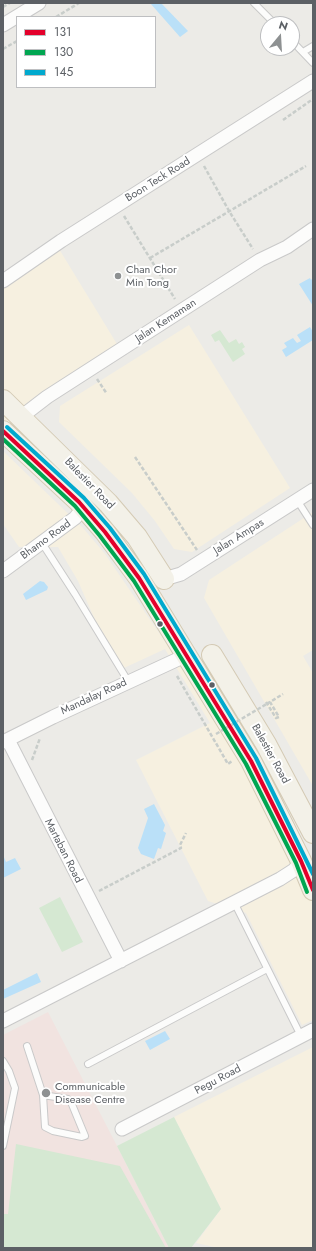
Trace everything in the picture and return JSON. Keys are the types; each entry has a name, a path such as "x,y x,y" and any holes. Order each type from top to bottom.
{"main road":[{"name":"Balestier Road","path":"3,400 108,503 137,537 164,579"},
{"name":"Balestier Road","path":"4,434 79,502 105,532 139,578 187,654 250,761 301,861 313,890"},
{"name":"Balestier Road","path":"212,655 266,744 313,833"}],"street":[{"path":"18,16 39,3"},
{"path":"3,25 16,17"},
{"name":"Boon Teck Road","path":"3,281 271,106 313,81"},
{"name":"Jalan Kemaman","path":"21,418 46,397 260,260 287,246 313,229"},
{"name":"Jalan Ampas","path":"164,579 181,574 313,490"},
{"name":"Bhamo Road","path":"3,571 75,518 80,512 79,502"},
{"name":"Mandalay Road","path":"5,741 187,654"},
{"name":"Martaban Road","path":"5,741 121,961"},
{"path":"3,1021 289,874 301,861"},
{"name":"Pegu Road","path":"122,1129 307,1033"}],"lane":[{"path":"254,3 267,16"},
{"path":"303,52 313,46"},
{"path":"300,49 313,63"},
{"path":"297,500 313,525"},
{"path":"42,543 128,681"},
{"path":"234,902 267,969 307,1033"},
{"path":"88,1064 267,969"},
{"path":"27,1046 43,1095 45,1127 53,1131 82,1137 85,1136 75,1110 68,1098 43,1095"},
{"path":"3,1061 9,1071 15,1088 3,1146"}],"path":[{"path":"3,8 10,3"},
{"path":"58,16 79,3"},
{"path":"3,49 16,41"},
{"path":"282,120 313,99"},
{"path":"198,155 229,211 260,260"},
{"path":"150,258 306,166"},
{"path":"118,206 182,311"},
{"path":"97,379 107,394"},
{"path":"135,457 198,552"},
{"path":"175,672 228,764 232,761"},
{"path":"216,734 283,694"},
{"path":"268,702 279,717 276,718 268,702"},
{"path":"95,893 181,848 180,845 186,833"}],"shaded area":[{"path":"56,244 120,349 3,427 3,279"},
{"path":"189,325 290,488 192,552 174,549 155,521 132,493 59,422 60,406"},
{"path":"3,451 83,528 105,554 168,646 221,718 313,879 313,1020 302,1025 246,913 208,901 136,760 210,723 165,649 124,668 95,620 78,581 58,547 19,547 3,524"},
{"path":"313,512 313,650 303,656 313,673 313,786 204,598 209,580"},
{"name":"Communicable Disease Centre","path":"48,1012 169,1248 3,1248 3,1035"},
{"path":"313,1047 313,1248 219,1248 196,1243 221,1209 174,1117"}],"green space":[{"path":"220,330 229,343 236,339 239,344 242,342 245,347 242,349 245,354 233,362 219,340 215,342 211,335"},
{"path":"60,897 83,942 62,952 39,908"},
{"path":"174,1117 221,1209 191,1248 169,1248 117,1146"},
{"path":"16,1144 120,1166 166,1248 3,1248 3,1214 8,1214"}],"water":[{"path":"150,3 161,3 188,31 180,37"},
{"path":"310,278 311,280 313,278 313,306 299,284"},
{"path":"310,327 313,332 313,340 286,357 282,350 287,347 284,343 293,338 297,343 301,341 297,335"},
{"path":"40,581 44,582 48,587 47,590 26,600 23,594"},
{"path":"154,804 165,825 163,831 166,833 161,849 158,848 154,859 141,854 138,848 148,818 144,809"},
{"path":"3,855 6,862 15,858 21,869 3,878"},
{"path":"37,973 41,982 3,999 3,990"},
{"path":"165,1031 170,1039 150,1050 145,1041"}],"transit line":[{"name":"145","path":"7,427 84,498 110,528 144,574 256,758 313,874"},
{"name":"131","path":"3,431 79,502 105,532 139,578 251,761 301,861 313,890"},
{"name":"130","path":"3,439 75,506 134,581 246,764 296,863 307,892"}],"place":[{"name":"Chan Chor Min Tong","path":"118,276"},
{"name":"Communicable Disease Centre","path":"46,1093"}]}
